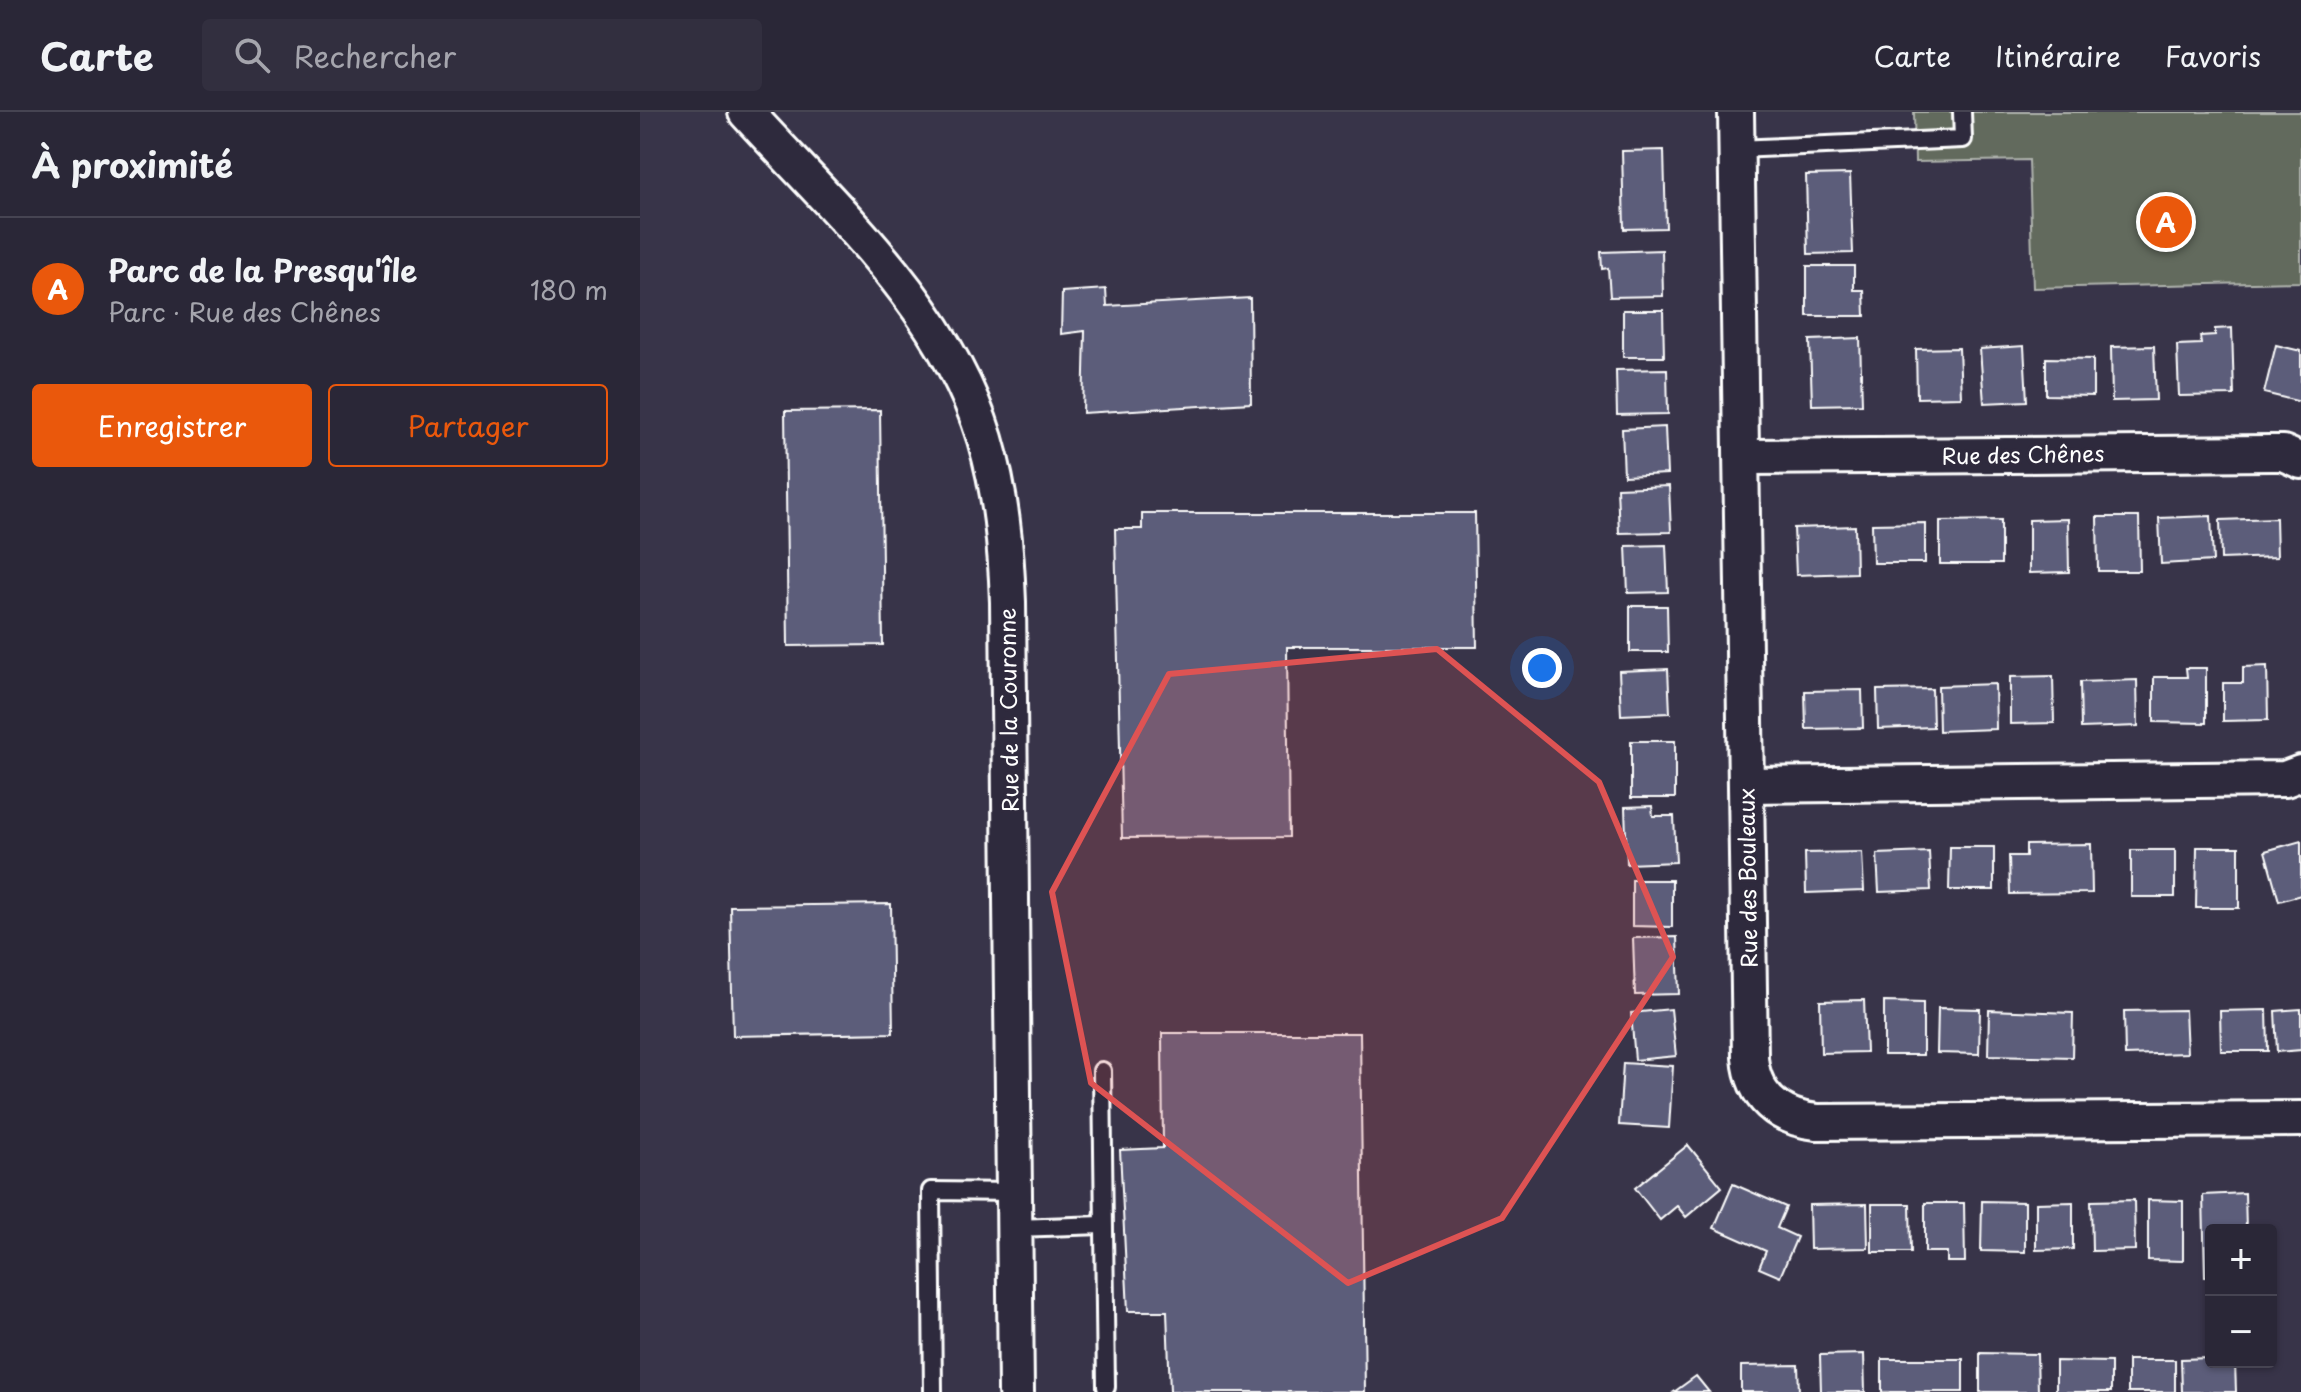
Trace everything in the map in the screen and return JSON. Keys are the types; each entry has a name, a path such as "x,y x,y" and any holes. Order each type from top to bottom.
{"street":[{"name":"Rue de la Couronne","path":"746,112 873,251 920,309 957,370 985,438 1001,509 1008,602 1016,1392"},
{"name":"Rue des Bouleaux","path":"1736,112 1751,1073 1763,1097 1775,1108 1801,1120 1835,1123 2301,1119"},
{"name":"Rue des Chênes","path":"1743,457 2283,453 2301,461"},
{"path":"1747,785 2285,779 2301,773"}],"lane":[{"path":"1737,149 1963,139 1962,112"},
{"path":"1102,1071 1106,1387"},
{"path":"933,1392 931,1191 1015,1192"},
{"path":"1015,1228 1103,1225"}],"highlighted area":[{"path":"1437,649 1599,782 1673,957 1502,1218 1348,1283 1091,1083 1052,892 1169,674"}],"green space":[{"path":"1914,112 2301,112 2301,282 2033,288 2029,160 1915,162"}],"building":[{"path":"1664,150 1666,228 1624,229 1622,151"},
{"path":"1850,174 1853,253 1808,254 1806,175"},
{"path":"1662,250 1663,296 1610,297 1608,268 1602,269 1601,252"},
{"path":"1807,266 1854,266 1854,290 1864,290 1865,316 1807,316"},
{"path":"1106,289 1107,306 1250,298 1251,403 1083,413 1085,331 1061,334 1062,292"},
{"path":"1623,310 1663,310 1664,357 1623,357"},
{"path":"2232,328 2234,395 2179,396 2177,345 2201,344 2200,336 2215,335 2215,329"},
{"path":"1860,338 1862,404 1812,405 1810,340"},
{"path":"2276,345 2301,351 2301,402 2264,393"},
{"path":"2024,346 2027,401 1984,403 1980,349"},
{"path":"2154,346 2156,400 2112,401 2111,347"},
{"path":"1959,348 1961,397 1917,398 1916,349"},
{"path":"2046,358 2093,359 2093,396 2046,395"},
{"path":"1667,369 1668,414 1617,415 1616,370"},
{"path":"880,410 883,645 788,646 785,411"},
{"path":"1665,427 1667,474 1624,476 1622,429"},
{"path":"1669,486 1671,532 1619,533 1617,488"},
{"path":"1142,513 1475,513 1477,647 1287,647 1289,837 1122,838 1115,529 1142,529"},
{"path":"2211,516 2213,561 2161,564 2159,518"},
{"path":"2097,517 2139,517 2140,571 2098,571"},
{"path":"2276,518 2277,557 2221,559 2220,520"},
{"path":"2068,519 2069,572 2029,573 2029,520"},
{"path":"2001,520 2001,564 1940,564 1940,521"},
{"path":"1925,523 1925,563 1873,563 1872,524"},
{"path":"1855,526 1856,573 1796,575 1794,528"},
{"path":"1666,545 1668,592 1628,593 1626,546"},
{"path":"1630,606 1667,606 1668,652 1630,652"},
{"path":"2267,666 2268,720 2223,721 2223,683 2243,683 2243,667"},
{"path":"2186,668 2206,668 2206,723 2154,722 2154,677 2187,677"},
{"path":"1668,669 1670,713 1621,715 1619,671"},
{"path":"2053,676 2054,723 2010,724 2010,677"},
{"path":"2137,680 2138,726 2081,728 2080,682"},
{"path":"1995,684 1996,729 1939,731 1938,686"},
{"path":"1932,689 1933,727 1878,729 1877,690"},
{"path":"1862,690 1863,728 1806,729 1805,691"},
{"path":"1631,741 1675,741 1675,798 1631,798"},
{"path":"1652,806 1653,816 1674,816 1676,862 1627,864 1625,807"},
{"path":"2301,841 2301,895 2279,901 2265,851"},
{"path":"2091,844 2092,893 2010,894 2009,856 2026,856 2026,845"},
{"path":"1950,847 1994,847 1994,890 1949,890"},
{"path":"2197,847 2239,847 2239,908 2196,908"},
{"path":"2131,850 2175,850 2175,897 2131,897"},
{"path":"1862,852 1864,891 1806,893 1805,853"},
{"path":"1929,852 1931,890 1879,892 1877,854"},
{"path":"1632,880 1672,880 1672,927 1632,926"},
{"path":"891,904 893,1033 733,1036 730,906"},
{"path":"1677,937 1679,994 1635,995 1633,938"},
{"path":"1864,1000 1866,1052 1821,1053 1820,1001"},
{"path":"1884,1002 1923,1003 1923,1055 1884,1055"},
{"path":"1938,1008 1980,1009 1979,1054 1937,1053"},
{"path":"1671,1009 1676,1056 1635,1060 1631,1013"},
{"path":"2301,1009 2301,1050 2277,1052 2275,1011"},
{"path":"1989,1010 2073,1013 2072,1057 1988,1055"},
{"path":"2185,1010 2187,1053 2125,1055 2124,1011"},
{"path":"2267,1010 2268,1051 2221,1051 2220,1011"},
{"path":"1162,1033 1360,1033 1365,1392 1170,1392 1167,1311 1128,1311 1120,1150 1163,1148"},
{"path":"1623,1063 1673,1066 1669,1128 1619,1125"},
{"path":"1688,1145 1722,1187 1686,1217 1677,1206 1660,1220 1635,1188"},
{"path":"1733,1184 1786,1207 1777,1228 1797,1237 1780,1277 1759,1268 1766,1251 1714,1228"},
{"path":"2245,1193 2246,1224 2205,1224 2205,1277 2203,1195"},
{"path":"2134,1200 2135,1250 2092,1251 2091,1201"},
{"path":"2148,1200 2183,1201 2183,1261 2148,1260"},
{"path":"1982,1201 2025,1202 2025,1252 1981,1251"},
{"path":"2073,1202 2073,1249 2036,1250 2036,1203"},
{"path":"1925,1203 1964,1203 1965,1262 1947,1262 1947,1252 1925,1252"},
{"path":"1867,1204 1868,1248 1810,1249 1809,1205"},
{"path":"1872,1204 1910,1204 1911,1252 1872,1252"},
{"path":"1980,1353 2037,1354 2038,1392 1980,1392"},
{"path":"1864,1354 1865,1392 1821,1392 1820,1355"},
{"path":"2205,1358 2205,1368 2235,1368 2236,1392 2182,1392 2181,1359"},
{"path":"1882,1359 1963,1359 1963,1392 1882,1392"},
{"path":"2128,1360 2175,1360 2175,1392 2128,1392"},
{"path":"2056,1361 2111,1362 2111,1392 2056,1392"},
{"path":"1798,1365 1799,1392 1741,1392 1741,1366"},
{"path":"1696,1376 1709,1392 1674,1392"}],"place":[{"name":"Parc de la Presqu'île","path":"2166,222"}]}
